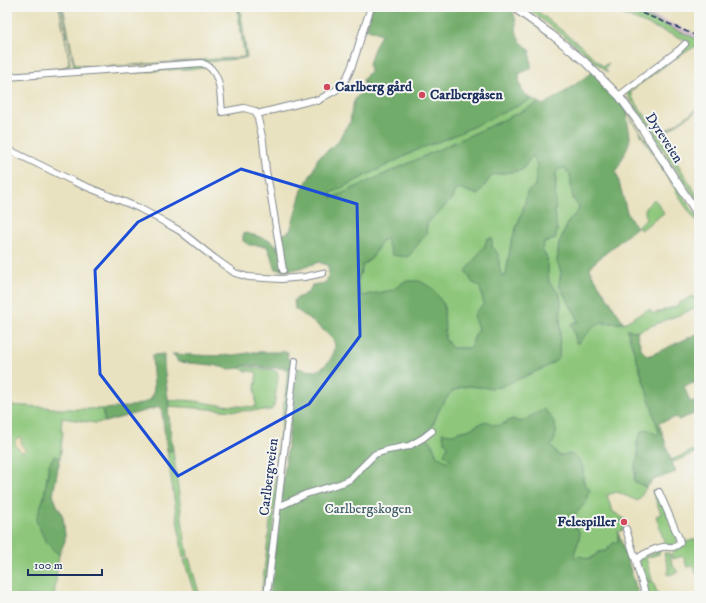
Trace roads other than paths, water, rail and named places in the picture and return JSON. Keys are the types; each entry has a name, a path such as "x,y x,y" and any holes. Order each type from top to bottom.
{"main road":[{"name":"Dyreveien","path":"513,7 552,35 584,61 619,96 636,119 699,216"}],"street":[{"path":"257,114 313,100 318,101 326,94 340,87 348,75 358,50 371,7"},
{"path":"619,96 685,44"},
{"path":"7,77 202,63 208,66 217,77 222,112 244,108 255,111 257,114 263,141 266,171 283,270"},
{"path":"7,149 75,182 139,208 159,218 180,231 236,273 248,276 281,279 305,277 323,273"},
{"name":"Carlbergveien","path":"267,596 295,361"},
{"path":"278,507 306,494 342,484 350,479 375,454 409,446 432,431"},
{"path":"636,561 639,557 649,552 662,547 669,548 676,546 680,543 680,538 659,492"},
{"path":"626,529 646,596"}],"railway":[{"path":"625,7 699,37"}],"place":[{"name":"Carlberg gård","path":"327,87"},
{"name":"Carlbergåsen","path":"422,95"},
{"name":"Felespiller","path":"624,522"}],"park label":[{"name":"Carlbergskogen","path":"368,509"}]}
